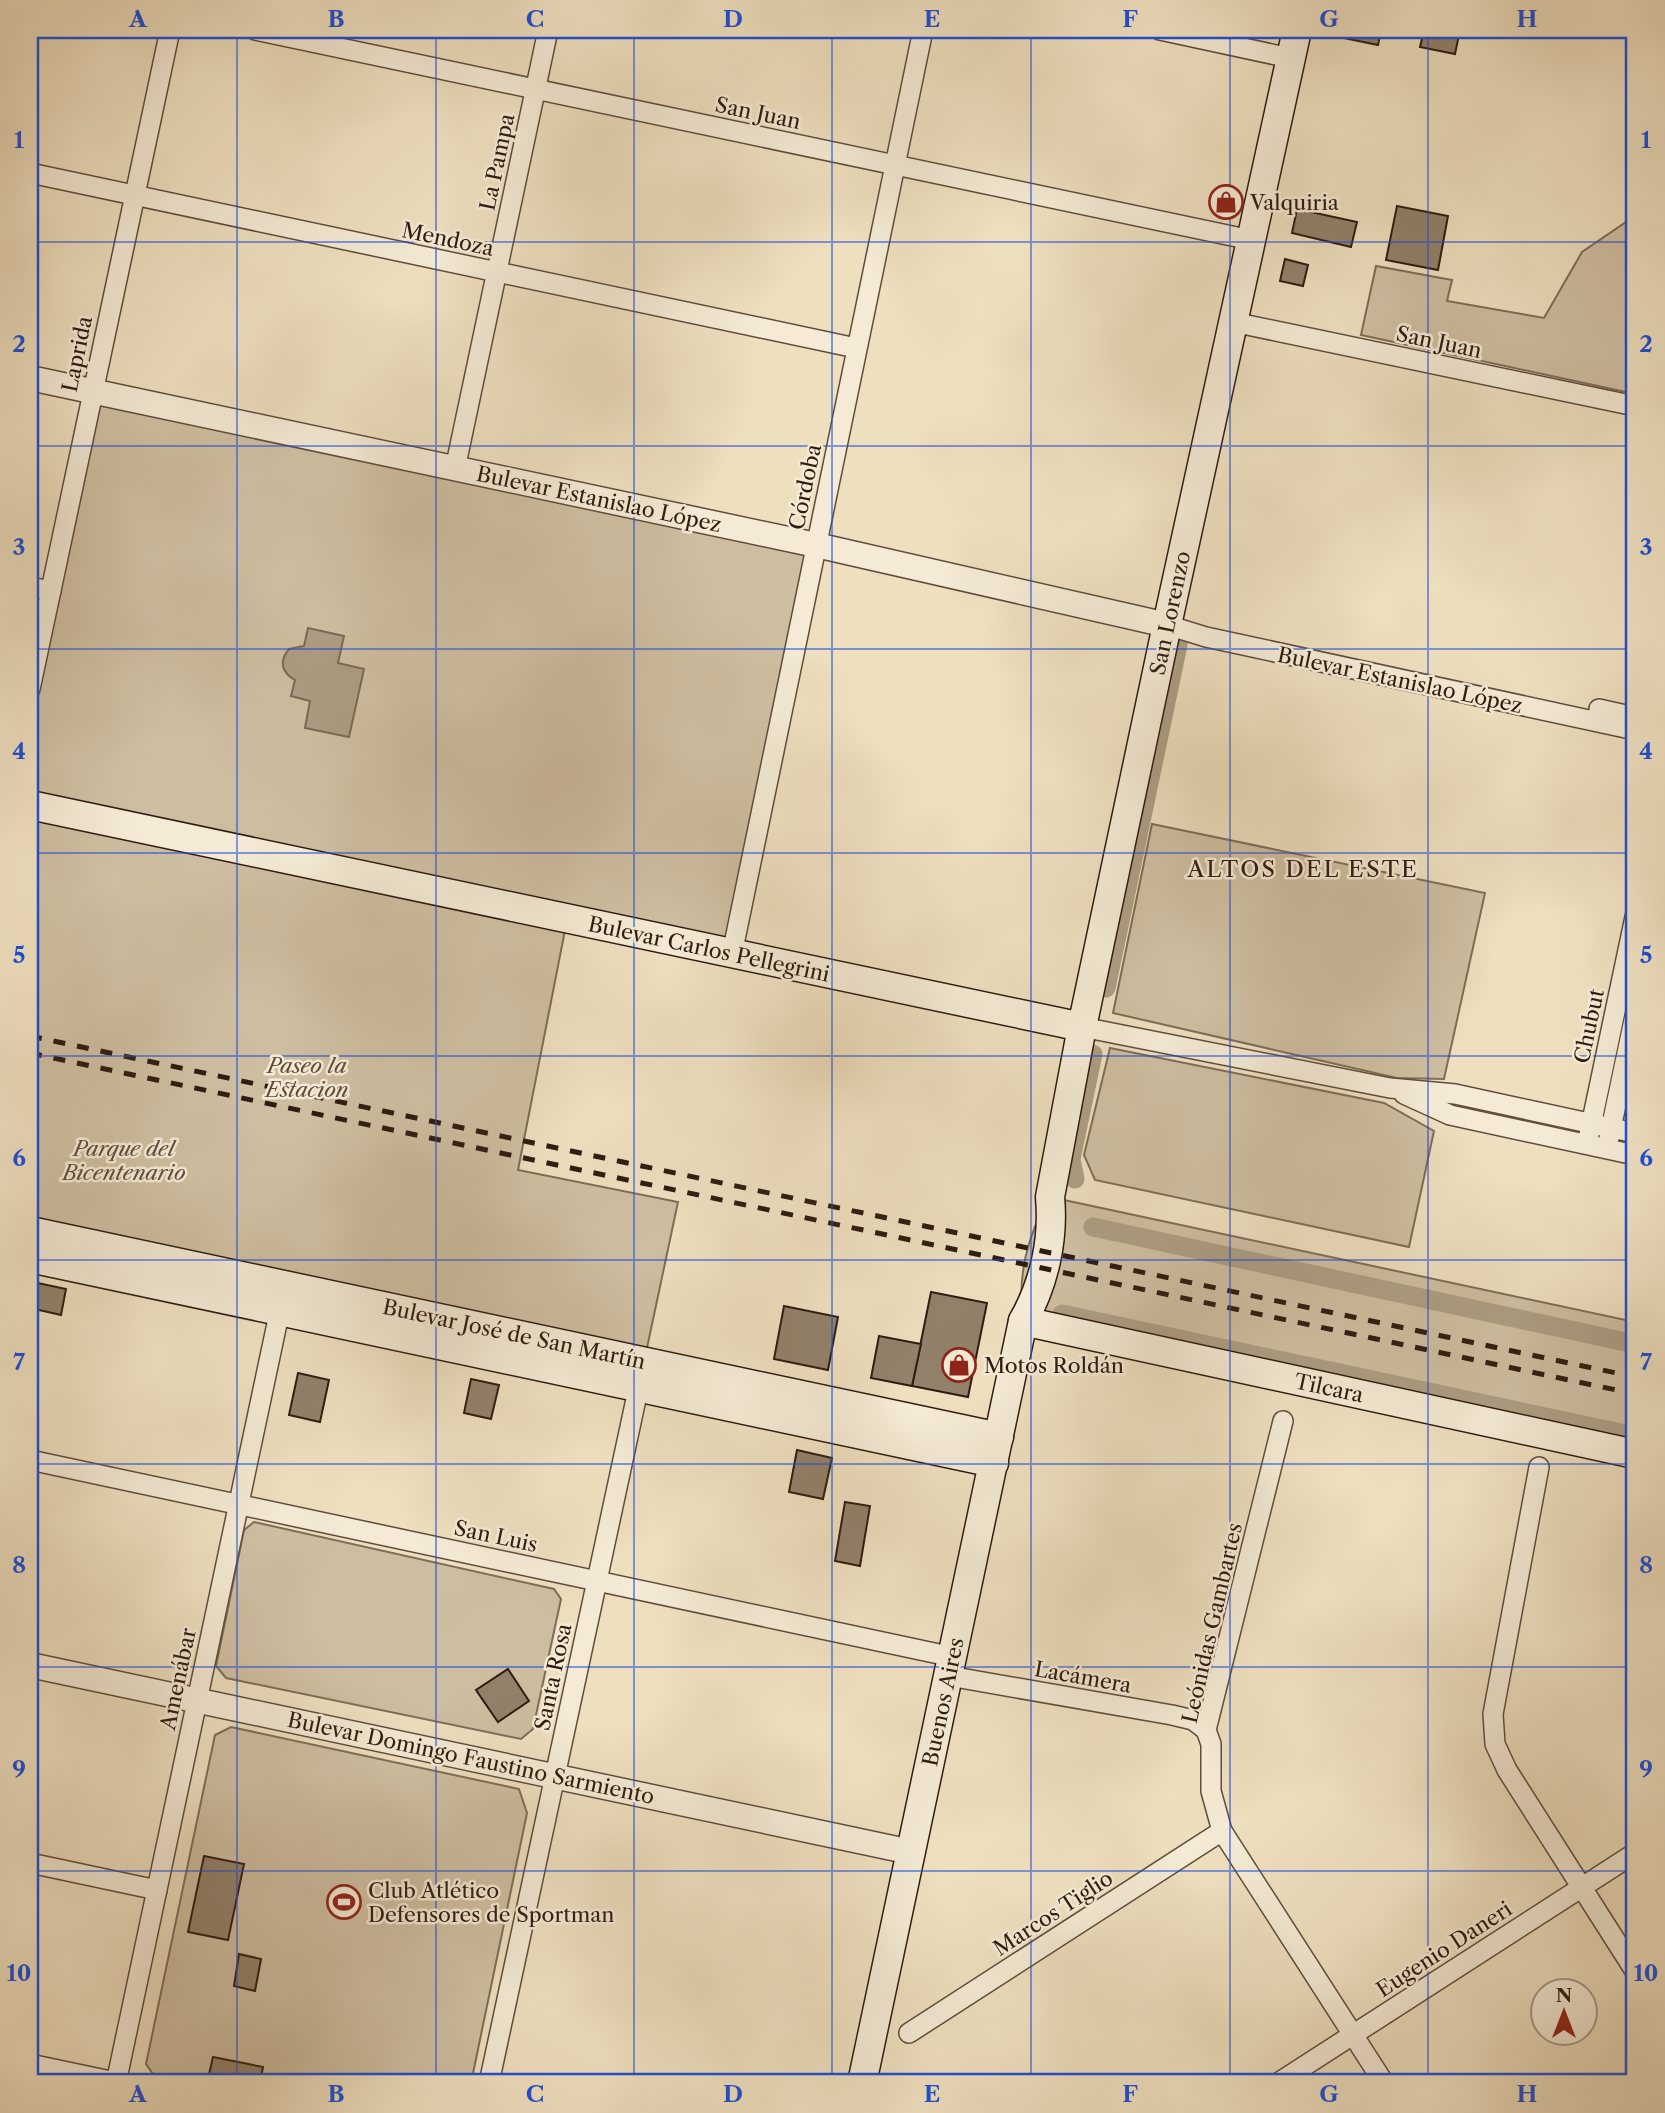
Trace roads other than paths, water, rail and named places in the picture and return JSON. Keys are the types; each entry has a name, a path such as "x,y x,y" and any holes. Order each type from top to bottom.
{"main road":[{"name":"San Lorenzo","path":"1038,1250 1035,1222 1050,1198 1082,1027 1167,625 1297,30"},
{"name":"Bulevar Carlos Pellegrini","path":"30,805 1082,1027"},
{"name":"Bulevar José de San Martín","path":"30,1231 282,1298"},
{"name":"Buenos Aires","path":"862,2083 1023,1321 1019,1291 1038,1250"},
{"name":"Bulevar José de San Martín","path":"30,1258 282,1298 997,1450"},
{"name":"Tilcara","path":"1023,1321 1635,1454"}],"street":[{"name":"Laprida","path":"30,689 170,30"},
{"name":"San Juan","path":"255,30 1251,240"},
{"name":"La Pampa","path":"455,469 548,30"},
{"name":"Córdoba","path":"732,954 923,30"},
{"path":"1160,30 1290,58"},
{"name":"Mendoza","path":"30,173 856,348"},
{"name":"San Juan","path":"1233,322 1635,406"},
{"name":"Bulevar Estanislao López","path":"30,378 816,545 1167,625 1206,638 1635,730"},
{"path":"30,587 51,591"},
{"name":"Bulevar Estanislao López","path":"1167,625 1209,626 1635,717"},
{"name":"Chubut","path":"1597,1147 1592,1123 1635,917"},
{"name":"Chubut","path":"1597,1147 1611,1128 1635,1015"},
{"name":"Bulevar Carlos Pellegrini","path":"1082,1027 1390,1088 1455,1094 1635,1133"},
{"name":"Bulevar Carlos Pellegrini","path":"1390,1088 1450,1115 1635,1155"},
{"path":"1450,1115 1455,1094"},
{"name":"Amenábar","path":"117,2083 282,1298"},
{"name":"Santa Rosa","path":"489,2083 641,1374"},
{"name":"Leónidas Gambartes","path":"1283,1421 1206,1730 1211,1744 1211,1791 1222,1831 1384,2083"},
{"name":"San Luis","path":"30,1461 597,1581 951,1666"},
{"path":"1539,1467 1493,1714 1495,1744 1507,1770 1635,1971"},
{"name":"Bulevar Domingo Faustino Sarmiento","path":"30,1665 911,1852"},
{"name":"Lacámera","path":"951,1666 1193,1720 1206,1730"},
{"name":"Marcos Tiglio","path":"909,2033 1222,1831"},
{"name":"Eugenio Daneri","path":"1278,2083 1635,1853"},
{"path":"30,1863 157,1890"},
{"path":"30,2064 117,2083"}],"waterway":[{"path":"1106,988 1178,645"},
{"path":"1075,1179 1071,1159 1093,1054"},
{"path":"1093,1227 1635,1344"},
{"path":"1062,1314 1635,1436"}],"railway":[{"path":"30,1036 1635,1377"},
{"path":"30,1053 1635,1394"}],"place":[{"name":"Valquiria","path":"1226,202"},
{"name":"Motos Roldán","path":"959,1365"},
{"name":"Club Atlético Defensores de Sportman","path":"344,1902"}],"district":[{"name":"ALTOS DEL ESTE","path":"1303,869"}],"park label":[{"name":"Paseo la Estacion","path":"307,1077"},
{"name":"Parque del Bicentenario","path":"124,1160"}]}
